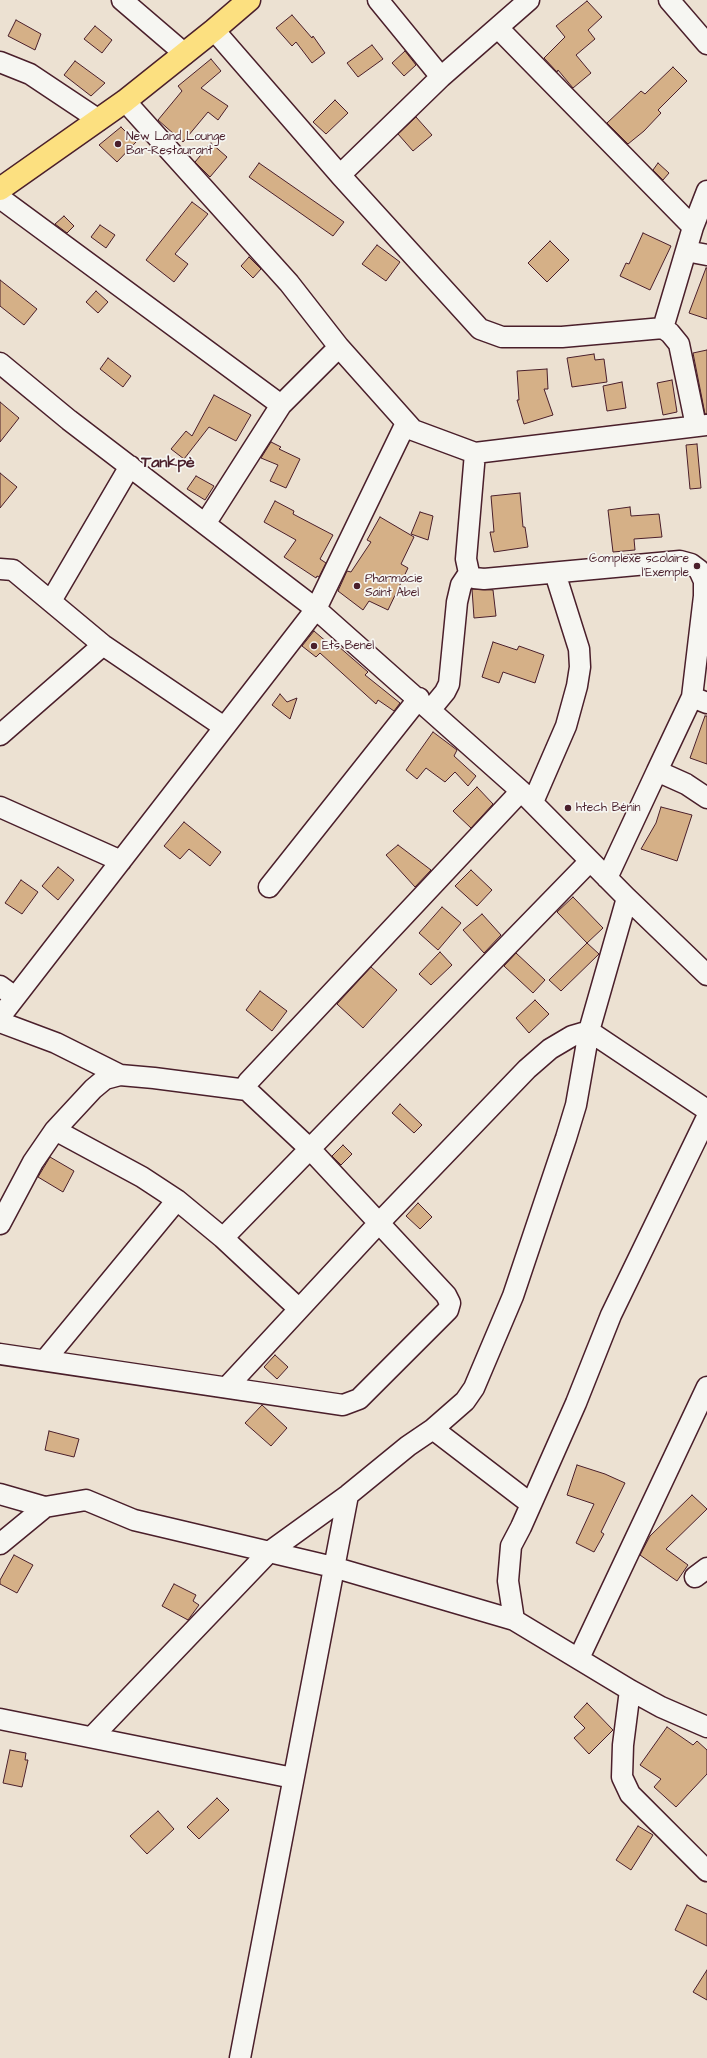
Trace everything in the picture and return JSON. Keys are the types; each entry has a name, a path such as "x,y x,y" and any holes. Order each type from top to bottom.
{"main road":[{"path":"0,189 125,101 185,54 248,0"}],"street":[{"path":"122,0 185,54"},
{"path":"378,0 441,77"},
{"path":"340,175 441,77 529,0"},
{"path":"669,0 707,44"},
{"path":"498,28 693,227"},
{"path":"125,101 289,283 339,347 413,430 475,453 701,426 679,344 670,333 663,328 562,337 502,337 480,329 340,175 214,30"},
{"path":"0,62 30,74 98,120"},
{"path":"663,328 693,227 707,190"},
{"path":"0,198 281,405"},
{"path":"686,251 707,255"},
{"path":"205,524 281,405 339,347"},
{"path":"0,363 69,420 316,609 527,796 627,898 707,975"},
{"path":"0,377 69,420"},
{"path":"0,1017 8,992 120,861 316,609 406,423"},
{"path":"475,453 466,559 469,572 474,578 484,579 680,561 699,563 704,581 700,638 699,700 657,771 607,878"},
{"path":"51,601 130,466"},
{"path":"0,569 13,570 103,645 224,727"},
{"path":"269,887 425,704 445,692 449,684 457,602 461,585 469,572"},
{"path":"247,1090 248,1082 527,796 566,726 577,686 580,667 579,648 555,573"},
{"path":"0,735 103,645"},
{"path":"657,771 686,784 707,798"},
{"path":"0,808 120,861"},
{"path":"223,1238 590,861"},
{"path":"92,1737 269,1552 348,1495 408,1446 433,1429 465,1400 474,1388 513,1296 576,1105 589,1032 627,898"},
{"path":"0,1022 56,1043 120,1075"},
{"path":"227,1387 298,1308 527,1069 550,1049 572,1036 589,1032 707,1110"},
{"path":"0,1224 33,1162 55,1130 93,1089 105,1079 120,1075 247,1090 310,1149 450,1302 448,1310 358,1399 351,1403 334,1405 227,1387 0,1354"},
{"path":"514,1620 508,1581 511,1546 576,1403 611,1315 707,1117"},
{"path":"55,1130 142,1177 177,1200 223,1238 298,1308"},
{"path":"45,1360 177,1200"},
{"path":"579,1658 707,1387"},
{"path":"433,1429 531,1504"},
{"path":"0,1494 45,1506 86,1500 134,1520 333,1567 514,1620 630,1690 707,1727"},
{"path":"240,2058 348,1495"},
{"path":"0,1544 45,1506"},
{"path":"630,1690 623,1745 622,1777 630,1794 707,1871"},
{"path":"0,1719 293,1778"}],"building":[{"path":"587,1 602,17 588,30 595,39 576,55 591,73 573,88 558,70 557,72 544,58 565,37 556,26"},
{"path":"292,15 312,38 313,36 325,53 312,63 296,42 292,46 276,28"},
{"path":"16,20 41,34 35,50 8,36"},
{"path":"95,26 112,40 102,53 84,39"},
{"path":"372,45 383,59 358,77 347,63"},
{"path":"405,51 416,65 404,76 392,63"},
{"path":"211,59 221,71 201,88 228,106 218,120 208,112 183,142 158,120 182,91 178,86"},
{"path":"75,61 105,83 91,96 64,75"},
{"path":"673,67 687,81 658,110 661,113 644,131 628,144 607,123 641,91 645,94"},
{"path":"335,100 348,113 326,134 313,122"},
{"path":"416,117 432,135 413,151 398,134"},
{"name":"New Land Lounge Bar-Restaurant","path":"121,127 136,142 117,162 99,145"},
{"path":"211,143 227,157 210,177 195,162"},
{"path":"259,163 344,222 333,236 249,177"},
{"path":"658,163 669,173 663,180 653,170"},
{"path":"192,202 208,214 175,254 188,264 174,282 146,260"},
{"path":"64,216 74,226 67,233 55,224"},
{"path":"100,225 115,235 106,248 91,237"},
{"path":"643,233 671,246 650,290 620,276 626,263 629,264"},
{"path":"550,241 569,260 547,282 528,263"},
{"path":"377,245 400,262 386,281 362,264"},
{"path":"249,257 261,269 253,278 241,266"},
{"path":"707,268 707,319 689,313"},
{"path":"0,280 37,309 24,325 0,306"},
{"path":"96,291 108,302 98,313 86,302"},
{"path":"707,350 707,414 705,414 693,353"},
{"path":"594,354 595,360 604,359 607,382 572,387 567,358"},
{"path":"108,358 131,376 123,387 100,369"},
{"path":"547,369 548,389 544,389 553,415 524,424 517,400 519,400 517,371"},
{"path":"672,380 677,412 663,415 657,383"},
{"path":"622,382 626,408 607,411 603,386"},
{"path":"214,395 251,415 236,441 209,427 184,459 171,449 186,431 192,436"},
{"path":"0,402 19,418 0,442"},
{"path":"271,442 281,447 279,449 300,459 286,488 270,481 278,465 261,458"},
{"path":"697,444 701,488 690,489 686,445"},
{"path":"0,473 17,487 0,508"},
{"path":"196,476 214,486 205,500 187,489"},
{"path":"520,493 523,527 525,527 528,547 494,552 490,532 494,532 491,496"},
{"path":"275,501 294,511 293,514 333,535 320,559 326,563 319,577 317,576 316,578 284,557 296,540 264,522"},
{"path":"630,507 631,516 659,514 662,537 634,539 635,550 613,552 608,510"},
{"path":"420,512 433,516 428,540 411,534"},
{"path":"380,517 414,537 401,564 408,568 388,610 369,601 363,610 338,591 347,571 351,572 371,542 367,540"},
{"path":"472,589 493,590 496,616 474,618"},
{"path":"314,631 335,649 338,646 368,672 365,675 400,703 394,711 378,700 376,704 320,653 316,657 302,646"},
{"path":"493,642 517,650 519,646 544,655 535,683 503,672 499,683 482,677"},
{"path":"280,694 287,702 297,698 290,719 272,705"},
{"path":"705,716 707,716 707,764 690,758"},
{"path":"433,732 457,750 454,756 476,776 468,786 455,772 445,782 426,768 417,779 406,770"},
{"path":"477,787 493,804 471,828 453,811"},
{"path":"661,807 692,815 677,861 641,849 656,823"},
{"path":"184,822 221,852 210,866 189,849 180,859 164,846"},
{"path":"398,845 431,870 415,887 386,855"},
{"path":"58,867 74,880 58,900 42,886"},
{"path":"471,870 492,890 477,906 455,886"},
{"path":"21,880 38,892 22,914 5,903"},
{"path":"573,897 603,928 587,943 557,912"},
{"path":"442,907 461,923 438,950 419,933"},
{"path":"482,914 501,935 484,953 463,930"},
{"path":"587,943 599,954 561,991 549,980"},
{"path":"440,952 452,965 431,985 419,974"},
{"path":"516,953 545,980 533,993 504,966"},
{"path":"371,967 397,990 363,1028 337,1004"},
{"path":"260,991 287,1011 272,1031 246,1010"},
{"path":"535,1000 549,1014 529,1033 516,1018"},
{"path":"400,1104 422,1125 414,1133 392,1113"},
{"path":"343,1145 352,1154 341,1165 332,1156"},
{"path":"50,1157 74,1171 63,1192 38,1177"},
{"path":"418,1203 432,1217 420,1229 406,1216"},
{"path":"275,1355 288,1367 277,1379 264,1367"},
{"path":"262,1405 287,1428 271,1446 245,1423"},
{"path":"49,1431 79,1439 74,1457 45,1450"},
{"path":"577,1465 605,1474 625,1483 601,1532 604,1534 594,1552 576,1543 594,1504 567,1495"},
{"path":"692,1495 707,1509 666,1549 688,1565 677,1581 640,1555 650,1536"},
{"path":"14,1555 33,1565 17,1593 0,1584 0,1580"},
{"path":"174,1584 196,1595 193,1601 199,1605 188,1620 162,1606"},
{"path":"587,1703 613,1730 589,1754 574,1738 585,1728 574,1717"},
{"path":"667,1727 693,1745 697,1741 707,1750 707,1774 676,1807 654,1787 661,1779 640,1765"},
{"path":"10,1750 26,1753 25,1760 28,1760 22,1787 3,1783"},
{"path":"217,1798 229,1810 199,1839 187,1827"},
{"path":"158,1811 174,1829 147,1854 130,1836"},
{"path":"638,1826 653,1835 631,1870 616,1860"},
{"path":"687,1905 707,1914 707,1946 675,1930"},
{"path":"707,1970 707,2000 693,1992"}],"place":[{"name":"New Land Lounge Bar-Restaurant","path":"118,144"},
{"name":"Complexe scolaire l'Exemple","path":"697,566"},
{"name":"Pharmacie Saint Abel","path":"357,586"},
{"name":"Ets Benel","path":"314,646"},
{"name":"htech Bénin","path":"568,808"}],"district":[{"name":"Tankpè","path":"168,464"}]}
